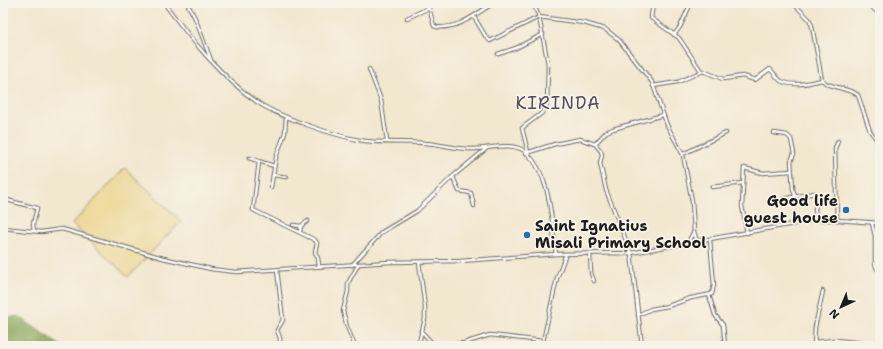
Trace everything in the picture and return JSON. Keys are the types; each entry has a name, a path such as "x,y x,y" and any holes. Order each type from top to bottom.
{"street":[{"path":"164,3 191,40 256,102 286,117 358,140 426,143 472,150 504,147 527,152 580,139 595,144 602,155 600,163 606,190 631,253 642,346"},
{"path":"187,3 198,25 212,60"},
{"path":"407,18 429,8 434,26 441,28 461,24 474,17 488,4 494,3"},
{"path":"533,3 539,17 548,64 547,105 542,113 522,128 527,152 546,186 556,254"},
{"path":"653,3 651,18 674,35 689,52 701,71 723,79 744,76 755,80 770,69 781,80 788,83 797,84 822,80"},
{"path":"674,35 680,27 690,3"},
{"path":"793,3 809,19 812,26 822,80 827,84 858,95 870,131 880,144"},
{"path":"868,3 880,15"},
{"path":"474,17 490,41 539,17 584,23 609,32 626,48 653,86 663,115 683,155 692,202 694,232 697,242"},
{"path":"498,54 516,48 543,34"},
{"path":"697,74 698,68"},
{"path":"369,69 381,100 387,141"},
{"path":"653,86 678,82 701,71"},
{"path":"595,144 606,132 613,129 663,115"},
{"path":"271,187 274,175 274,166 285,133 286,117"},
{"path":"683,155 726,133"},
{"path":"774,133 786,135 791,139 794,154 791,161 793,189 796,196"},
{"path":"837,220 835,148 838,141"},
{"path":"352,265 382,232 417,211 453,177 488,148"},
{"path":"249,158 274,166"},
{"path":"259,162 253,210 286,227 300,231 318,243 314,252 319,266"},
{"path":"747,233 742,206 744,183 743,171 745,168 763,173 792,171"},
{"path":"274,175 287,177"},
{"path":"453,177 459,191 471,193 474,206"},
{"path":"712,186 744,183"},
{"path":"770,204 796,196 813,193 817,194 815,208 816,220"},
{"path":"3,199 37,208 32,224 34,231"},
{"path":"3,228 34,231 62,229 163,258 212,269 236,272 319,266 460,261 556,254 631,253 816,220 837,220 880,224"},
{"path":"293,225 301,226 308,221"},
{"path":"872,223 875,236 875,264 877,269 880,270"},
{"path":"300,231 301,226"},
{"path":"687,242 694,232"},
{"path":"638,315 651,309 668,306 691,298 709,296 712,294 714,285 710,240"},
{"path":"542,346 557,278 566,254"},
{"path":"590,254 591,273 594,281"},
{"path":"418,262 425,308 425,319 418,346"},
{"path":"356,346 347,327 343,311 348,291 348,283 358,265"},
{"path":"277,270 283,320 277,330 280,338 280,344 282,346"},
{"path":"814,346 815,327 823,291"},
{"path":"709,296 715,315 723,325 725,346 745,346"},
{"path":"421,331 434,345 464,343 490,335 543,342"},
{"path":"815,342 835,340 870,345 880,342"}],"green space":[{"path":"18,316 61,346 3,346 3,319"}],"sand":[{"path":"125,168 181,221 128,277 72,224"}],"place":[{"name":"Good life guest house","path":"846,210"},
{"name":"Saint Ignatius Misali Primary School","path":"527,235"}],"district":[{"name":"KIRINDA","path":"558,103"}]}
